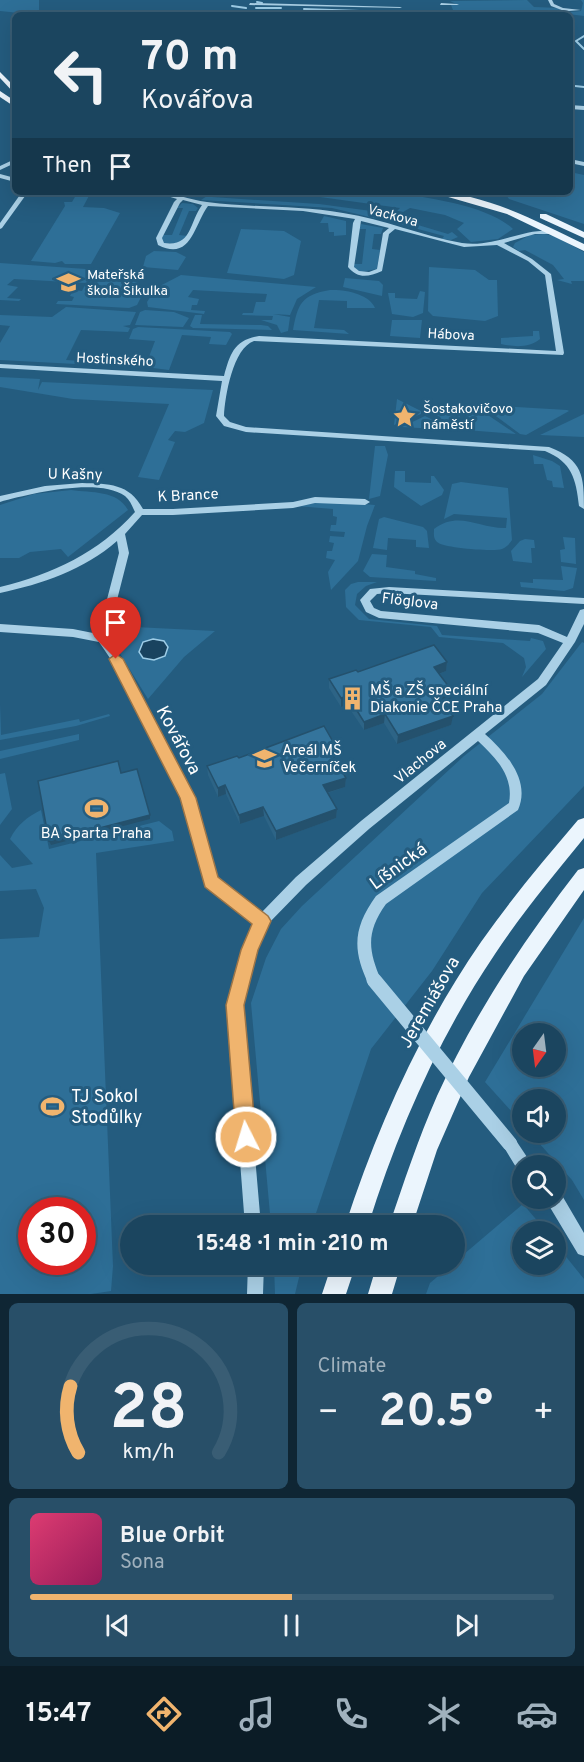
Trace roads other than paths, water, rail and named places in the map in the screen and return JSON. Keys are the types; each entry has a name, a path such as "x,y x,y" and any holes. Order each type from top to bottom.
{"main road":[{"path":"0,74 12,88"},
{"path":"0,93 12,103"},
{"path":"445,195 521,217 584,248"},
{"path":"475,195 532,212 584,235"},
{"name":"Jeremiášova","path":"360,1215 393,1125 438,1030 477,965 522,900 584,825"},
{"path":"404,1215 429,1142 470,1050 506,986 551,918 584,876"},
{"path":"334,1294 340,1275"},
{"path":"380,1294 386,1275"}],"street":[{"path":"398,0 402,12"},
{"path":"550,0 552,5 563,9"},
{"path":"251,11 248,2 400,8"},
{"path":"441,4 447,2 457,5"},
{"path":"544,6 579,10"},
{"path":"0,227 23,195"},
{"name":"Vackova","path":"170,195 206,204 303,209 359,218 453,244 498,243 535,232 554,232"},
{"path":"182,198 177,202 159,238 159,244 174,247 187,242 201,209 206,204"},
{"path":"514,238 524,228 521,217"},
{"path":"359,218 356,223 351,267 357,273 373,273 380,270 386,233 394,227"},
{"name":"Hábova","path":"228,379 239,347 246,341 259,338 560,353 548,274 530,260 498,243"},
{"name":"Hostinského","path":"0,366 228,379"},
{"path":"228,379 220,416 232,426 550,450 565,458 576,470 584,506"},
{"name":"U Kašny","path":"0,499 35,488 98,488 123,491 130,496 140,512"},
{"name":"K Brance","path":"0,590 50,577 122,535 140,512 294,505 315,500 365,502"},
{"path":"0,628 73,633 102,639 124,553 122,535"},
{"name":"Flöglova","path":"570,642 539,629 379,615 370,610 365,600 374,591 389,590 584,601"},
{"name":"Vlachova","path":"262,921 301,881 365,825 542,682 570,642 584,614"},
{"name":"Kovářova","path":"102,639 116,659 188,798 211,882 262,921"},
{"name":"Líšnická","path":"478,734 508,766 518,791 514,806 381,900 367,921 362,955 374,980 518,1155"},
{"path":"252,1215 235,1005 249,950 262,921"},
{"path":"561,1209 584,1248"},
{"path":"255,1294 256,1275"}],"waterway":[{"path":"257,2 262,3"},
{"path":"232,6 246,8"},
{"path":"256,8 281,8"},
{"path":"304,9 387,12"},
{"path":"584,36 576,41 584,49"},
{"path":"575,86 584,87"}],"place":[{"name":"Mateřská škola Šikulka","path":"69,282"},
{"name":"Šostakovičovo náměstí","path":"405,416"},
{"name":"MŠ a ZŠ speciální Diakonie ČCE Praha","path":"352,699"},
{"name":"Areál MŠ Večerníček","path":"264,759"},
{"name":"BA Sparta Praha","path":"96,809"},
{"name":"TJ Sokol Stodůlky","path":"53,1106"}]}
